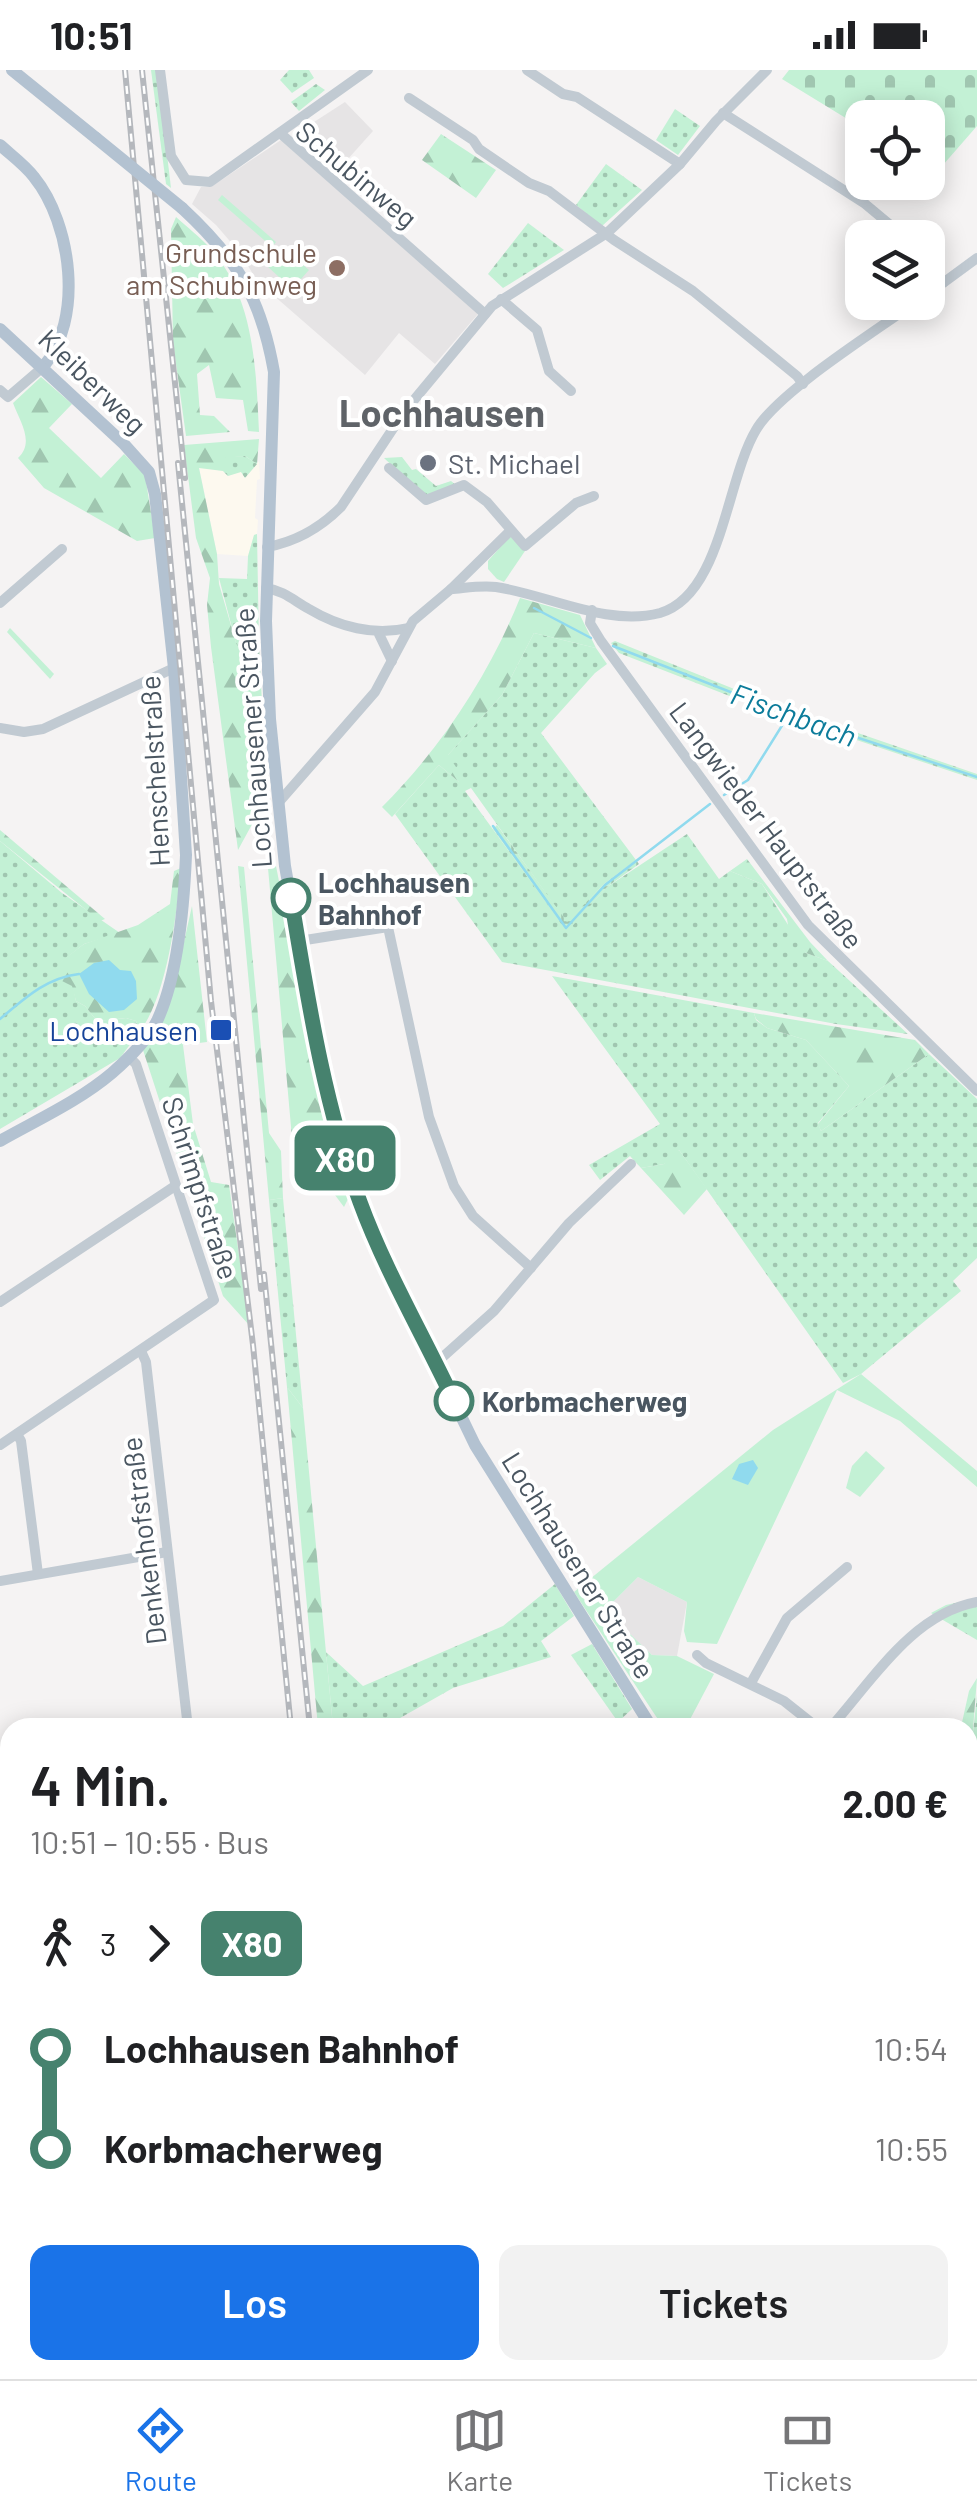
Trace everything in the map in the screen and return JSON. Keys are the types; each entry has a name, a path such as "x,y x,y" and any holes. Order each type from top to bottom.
{"main road":[{"name":"Lochhausener Straße","path":"12,70 182,208 233,261 253,294 267,332 274,372 267,667 285,866 316,1042 353,1184 475,1444 646,1718"},
{"path":"0,145 35,178 58,220 66,256 68,318 60,345 43,367"},
{"name":"Kleiberweg","path":"0,329 149,472"},
{"name":"Henschelstraße","path":"0,1141 89,1090 129,1057 156,1022 172,968 185,887 183,786 174,668 155,494 149,472"}],"street":[{"name":"Schubinweg","path":"160,70 171,156 186,180 210,182 280,133 485,314"},
{"path":"280,133 368,70"},
{"path":"527,70 563,94 577,97 680,164"},
{"path":"267,547 294,540 341,507 404,412 485,314 501,299 606,233 680,164 763,74 749,70"},
{"path":"409,98 714,308 803,384"},
{"path":"723,113 884,220"},
{"path":"945,281 977,258"},
{"path":"501,299 537,330 550,371 572,391"},
{"path":"451,590 491,586 592,610 636,616 662,612 682,602 694,592 702,577 757,428 803,384 891,320"},
{"path":"0,390 8,397 43,367"},
{"path":"389,468 426,500 464,485 487,502 525,546 576,504 594,496"},
{"path":"278,802 375,692 408,628 510,531"},
{"path":"0,602 62,548"},
{"path":"484,558 481,568 491,586"},
{"path":"266,588 282,591 337,623 379,634 408,628"},
{"name":"Langwieder Hauptstraße","path":"592,610 590,623 600,641 808,925 977,1091"},
{"path":"379,634 392,661"},
{"path":"0,728 24,732 44,729 174,668"},
{"path":"275,768 290,779 300,778"},
{"path":"299,941 388,927 400,914"},
{"path":"388,927 430,1117 454,1186 473,1216 531,1268"},
{"name":"Schrimpfstraße","path":"129,1057 136,1064 214,1300 141,1351"},
{"path":"436,1364 494,1311 594,1196 631,1164"},
{"path":"0,1302 175,1186"},
{"path":"0,1445 141,1351"},
{"name":"Denkenhofstraße","path":"141,1351 146,1362 187,1718"},
{"path":"18,1434 38,1574"},
{"path":"0,1581 166,1552"},
{"path":"751,1683 787,1618 847,1567"},
{"path":"839,1718 933,1618 977,1602"},
{"path":"698,1655 706,1663 784,1701 805,1718"}],"shaded area":[{"path":"345,102 373,131 338,170 297,133"},
{"name":"Grundschule am Schubinweg","path":"281,140 478,314 435,364 399,333 365,375 257,281 241,254 192,204 201,187 211,187"},
{"path":"259,461 257,534 248,556 217,554 199,467 223,471 228,476 241,471 245,478"},
{"path":"638,1577 687,1602 677,1656 652,1655 605,1610"}],"green space":[{"path":"151,70 157,70 171,188 166,184"},
{"path":"289,70 309,70 314,78 292,93 280,80"},
{"path":"789,70 977,70 977,126 945,163 945,100 845,100 845,118 782,79"},
{"path":"316,84 325,90 299,111 291,102"},
{"path":"675,109 700,126 678,155 656,140"},
{"path":"441,134 496,170 476,198 422,160"},
{"path":"606,164 642,190 602,226 576,205"},
{"path":"222,195 276,242 272,247 218,200"},
{"path":"176,217 210,248 236,289 250,336 259,432 248,431 243,400 216,398 209,365 197,374 200,415 214,416 230,432 186,436 173,342 171,229"},
{"path":"528,223 564,250 503,288 488,274"},
{"path":"282,247 309,270 292,289 266,265"},
{"path":"41,377 72,404 49,428 101,478 124,454 145,475 155,538 137,541 44,488 18,458 26,439 13,403"},
{"path":"259,439 257,464 245,456 224,458 223,471 199,468 217,554 219,584 237,646 259,646 267,797 238,850 211,647 207,605 210,578 196,538 184,445"},
{"path":"245,456 257,464 245,478 241,472 228,476 223,471 223,457"},
{"path":"402,457 412,470 416,469 436,486 451,481 457,486 428,496 421,493 384,458"},
{"path":"257,534 259,646 237,647 219,578 247,579 248,556"},
{"path":"510,536 525,551 504,582 488,569 488,561"},
{"path":"520,598 580,615 596,648 534,633 502,695 448,755 464,779 459,782 439,765 392,817 382,807 462,709 494,655"},
{"path":"10,628 54,674 50,679 7,632"},
{"path":"534,633 596,648 607,664 541,733 636,860 604,884 567,923 471,788 465,791 567,931 607,887 687,834 719,879 730,871 762,884 806,953 828,961 908,1034 502,962 395,814 439,765 459,782 447,756 502,695"},
{"path":"615,641 759,699 977,774 977,780 763,709 619,653 611,643"},
{"path":"497,825 567,922 604,884 636,860 639,864 607,887 567,932 493,829"},
{"path":"0,830 105,919 100,921 0,841"},
{"path":"0,841 62,893 120,933 84,944 60,963 60,979 73,986 76,1001 97,1021 126,1018 136,1021 140,1031 120,1058 0,1129"},
{"path":"747,859 828,961 806,953 762,884 730,871"},
{"path":"238,866 244,867 269,1133 281,1151 283,1198 269,1200"},
{"path":"276,866 333,1153 348,1199 344,1207 292,1138 268,868"},
{"path":"181,868 169,953 149,1016 140,1031 136,1021 126,1018 97,1021 76,1001 72,986 60,980 59,963 84,944 138,925 170,904 174,871"},
{"path":"192,906 207,1042 183,1045 193,1124 211,1182 229,1185 249,1325 223,1296 143,1050 175,982"},
{"path":"552,976 754,1013 756,1020 767,1028 806,1040 849,1086 818,1123 821,1131 929,1054 977,1099 977,1258 953,1281 961,1291 861,1374 843,1383 679,1150 664,1164 641,1168 630,1156 600,1180 589,1165 660,1124"},
{"path":"754,1013 915,1040 929,1054 821,1131 818,1124 849,1086 806,1040 767,1028"},
{"path":"679,1150 707,1189 684,1215 641,1168 664,1164 670,1154"},
{"path":"283,1198 303,1408 287,1387 269,1200"},
{"path":"861,1374 977,1471 977,1487 900,1421 837,1390 717,1644 687,1642 687,1602 638,1577 605,1610 652,1655 677,1656 714,1674 691,1718 657,1718 574,1592 773,1430"},
{"path":"287,1387 303,1408 332,1718 317,1718"},
{"path":"866,1451 885,1468 860,1497 846,1488 852,1466"},
{"path":"555,1584 574,1616 541,1641 551,1657 453,1688 400,1718 332,1718 326,1652 363,1686 503,1626"},
{"path":"977,1598 977,1640 931,1613 946,1605"},
{"path":"592,1644 632,1709 622,1718 615,1718 571,1655"},
{"path":"977,1678 974,1718 963,1718 969,1691"}],"water":[{"path":"109,960 120,970 131,971 136,981 137,999 124,1010 109,1012 89,994 79,974 94,963"},
{"path":"753,1460 758,1468 748,1485 732,1479 739,1464"}],"waterway":[{"name":"Fischbach","path":"534,608 591,638"},
{"name":"Fischbach","path":"613,646 789,715 977,777"},
{"path":"724,795 748,780 788,716"},
{"name":"Fischbach","path":"493,826 566,928 605,885 710,804"},
{"name":"Fischbach","path":"0,1019 46,984 79,974"}],"railway":[{"path":"125,70 211,1001 253,1345 290,1718"},
{"path":"142,70 185,478"},
{"path":"178,463 261,1289"},
{"path":"264,1274 309,1718"}],"bus line":[{"name":"X80","path":"291,898 316,1042 353,1184 454,1401"}],"place":[{"name":"Grundschule am Schubinweg","path":"337,268"},
{"name":"St. Michael","path":"428,463"},
{"name":"Lochhausen Bahnhof","path":"291,898"},
{"name":"Lochhausen","path":"221,1030"},
{"name":"Korbmacherweg","path":"454,1401"}],"district":[{"name":"Lochhausen","path":"442,412"}]}
